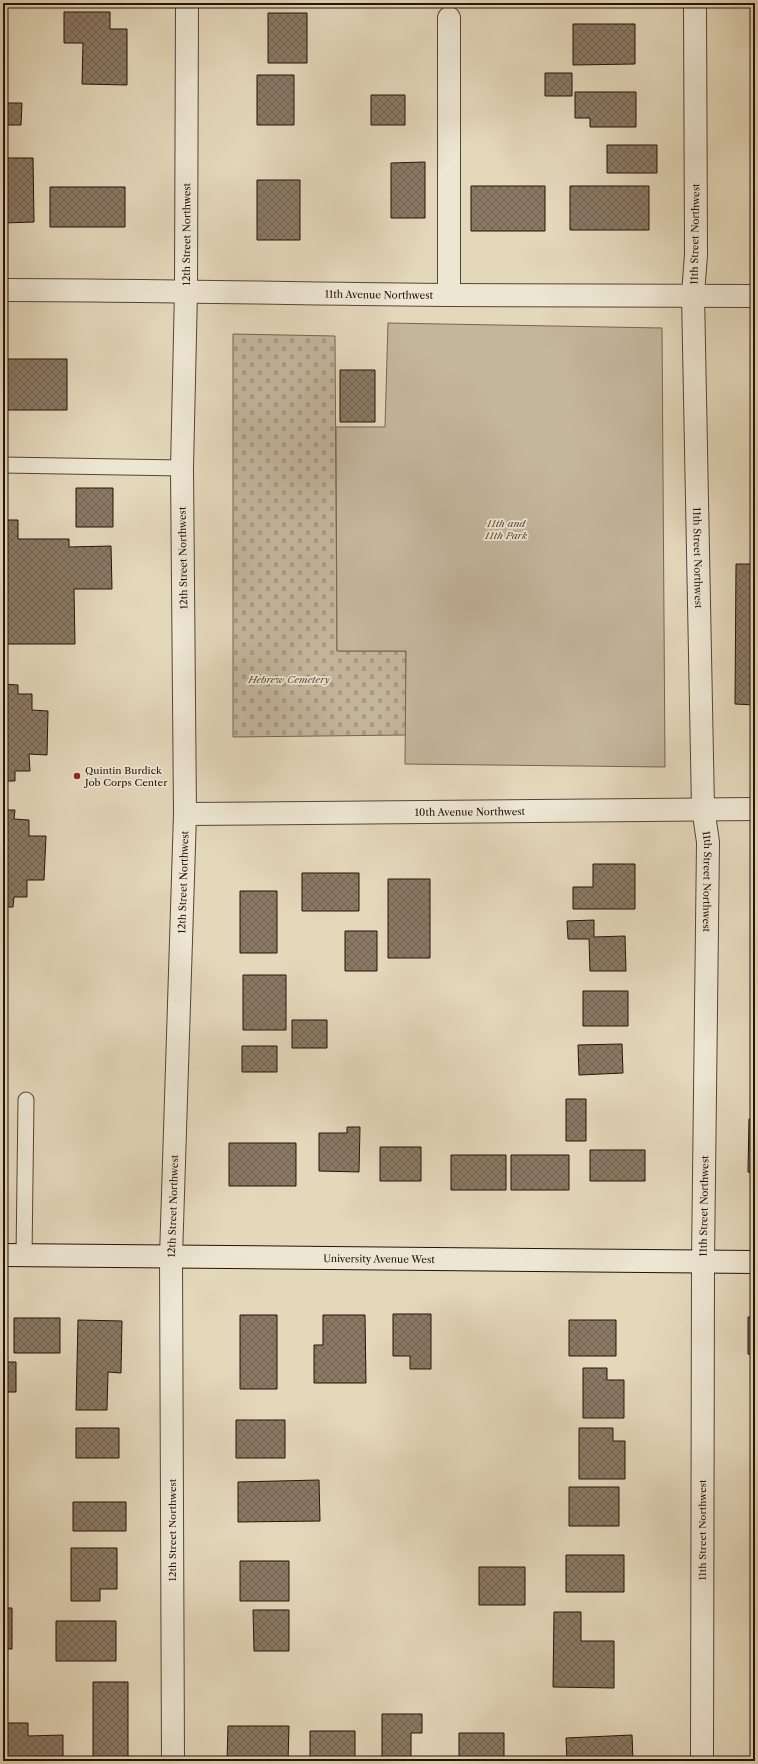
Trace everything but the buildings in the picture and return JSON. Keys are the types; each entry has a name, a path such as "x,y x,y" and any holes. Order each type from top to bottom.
{"street":[{"name":"12th Street Northwest","path":"173,1761 171,1257 185,814 182,468 186,291 186,3"},
{"name":"11th Street Northwest","path":"696,3 696,255 693,294 703,808 708,842 703,1262 702,1761"},
{"path":"449,18 449,295"},
{"name":"11th Avenue Northwest","path":"3,290 449,295 693,294 755,296"},
{"name":"10th Avenue Northwest","path":"185,814 703,808 755,809"},
{"name":"University Avenue West","path":"13,1256 755,1262"}],"lane":[{"path":"3,465 182,468"},
{"path":"13,1256 26,1100"}],"green space":[{"name":"11th and 11th Park","path":"388,323 662,328 665,767 405,764 406,651 337,651 336,427 385,427"},
{"name":"Hebrew Cemetery","path":"233,334 335,336 337,651 406,651 406,735 233,737"}],"place":[{"name":"Quintin Burdick Job Corps Center","path":"77,776"}]}
